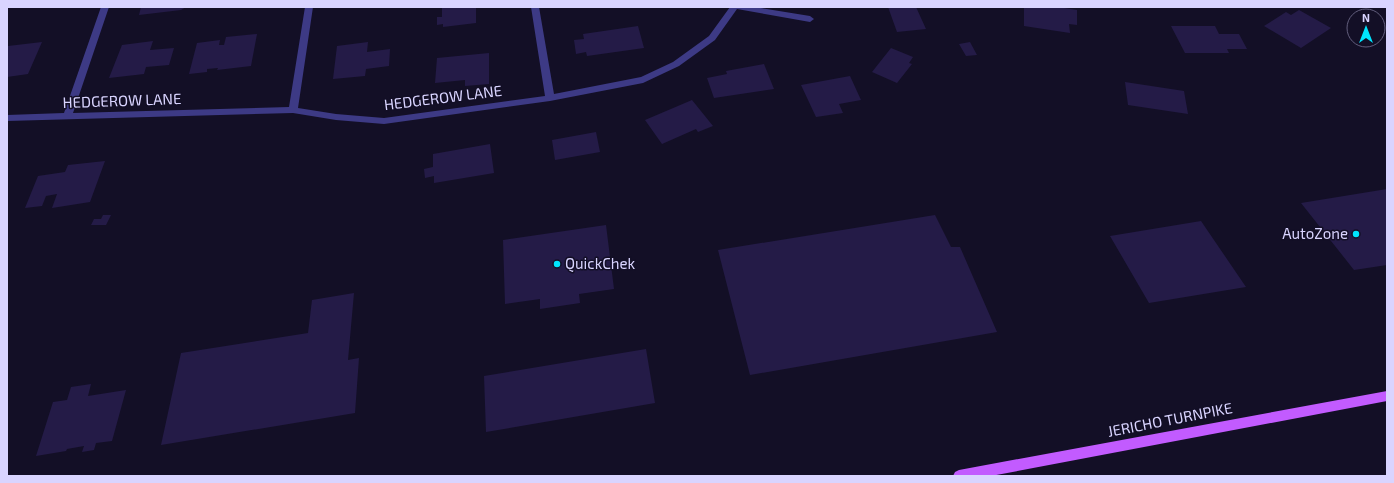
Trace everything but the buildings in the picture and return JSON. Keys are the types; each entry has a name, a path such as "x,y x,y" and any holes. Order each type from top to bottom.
{"main road":[{"name":"JERICHO TURNPIKE","path":"959,476 1387,396"}],"street":[{"path":"67,117 105,7"},
{"path":"293,110 309,7"},
{"path":"535,7 550,98"},
{"name":"HEDGEROW LANE","path":"7,118 293,110 336,117 384,121 550,98 643,80 676,64 712,38 734,7"},
{"path":"739,7 810,19"}],"place":[{"name":"AutoZone","path":"1356,234"},
{"name":"QuickChek","path":"557,264"}]}
